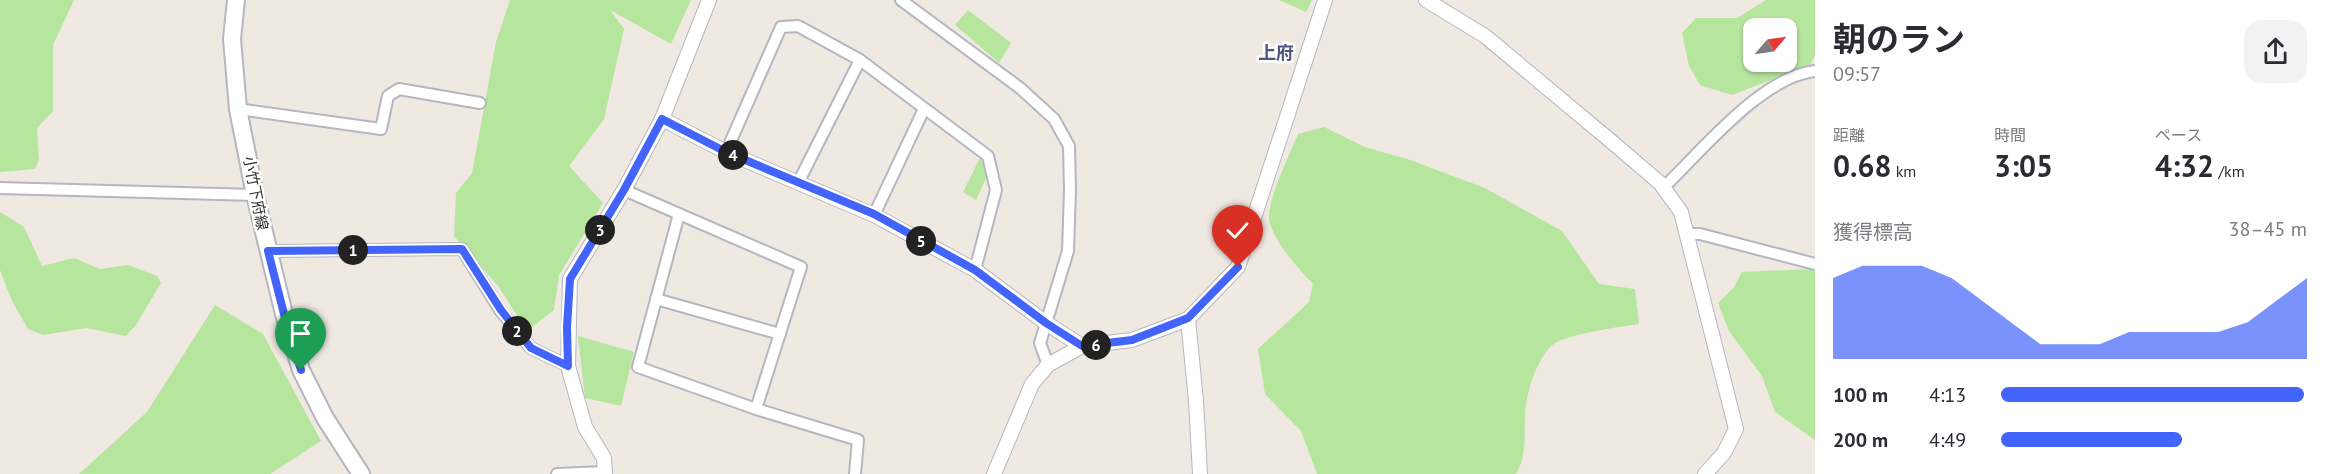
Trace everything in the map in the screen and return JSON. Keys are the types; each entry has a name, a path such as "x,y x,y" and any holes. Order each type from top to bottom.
{"main road":[{"name":"小竹下府線","path":"236,0 232,39 238,109 255,195 284,314 301,370 325,418 361,474"}],"street":[{"path":"557,474 605,473 604,458 585,427 568,366 567,327 570,279 624,190 662,119 709,0"},
{"path":"901,0 1020,88 1054,119 1069,146 1068,251 1040,343 1048,365"},
{"path":"994,474 1032,384 1048,365 1082,346 1132,340 1188,318 1238,267 1325,0"},
{"path":"1426,0 1485,36 1612,142 1663,188 1681,212 1736,429 1724,453 1705,474"},
{"path":"726,152 781,27 798,26 860,60 987,156 996,190 975,270"},
{"path":"798,183 860,60"},
{"path":"1663,188 1738,111 1790,78 1815,71"},
{"path":"238,109 381,129 388,96 399,89 480,104"},
{"path":"874,214 924,109"},
{"path":"662,119 726,152 874,214 975,270 1046,323 1082,346"},
{"path":"0,188 255,195"},
{"path":"624,190 801,267 756,409"},
{"path":"679,214 638,367 756,409 858,440 855,474"},
{"path":"1687,234 1700,234 1815,264"},
{"path":"268,251 462,249 501,310 531,348 568,366"},
{"path":"656,299 780,334"},
{"path":"1188,318 1200,474"}],"green space":[{"path":"0,0 74,0 53,45 53,111 37,128 39,160 35,169 0,172"},
{"path":"510,0 691,0 671,44 610,10 624,29 604,119 569,166 603,203 559,275 554,310 527,331 499,287 454,236 456,193 472,173 496,42"},
{"path":"1279,0 1312,0 1306,12"},
{"path":"1766,0 1815,0 1815,55 1810,65 1797,70 1797,18 1743,18 1743,72 1792,72 1732,95 1700,85 1689,66 1682,33 1696,18 1737,18"},
{"path":"968,10 1011,43 999,63 955,25"},
{"path":"1324,127 1365,147 1410,160 1485,188 1562,231 1599,284 1635,289 1639,324 1566,338 1556,342 1545,354 1529,389 1523,453 1516,474 1317,474 1301,431 1265,394 1258,349 1309,302 1313,284 1278,241 1273,232 1269,214 1281,173 1298,134"},
{"path":"980,158 988,174 976,200 963,192"},
{"path":"0,212 24,227 42,266 74,258 100,269 128,265 157,276 161,283 136,325 126,336 86,328 43,335 28,329 12,301 0,270"},
{"path":"1815,270 1815,440 1775,412 1762,376 1729,331 1718,303 1734,287 1742,272"},
{"path":"215,305 263,334 321,441 270,474 79,474 147,412"},
{"path":"578,336 634,352 621,406 585,398"}],"district":[{"name":"上府","path":"1276,52"}],"route":[{"path":"301,370 268,251 462,249 501,310 531,348 568,366 567,327 570,279 624,190 662,119 726,152 874,214 975,270 1046,323 1082,346 1132,340 1188,318 1217,291 1238,267"}]}
